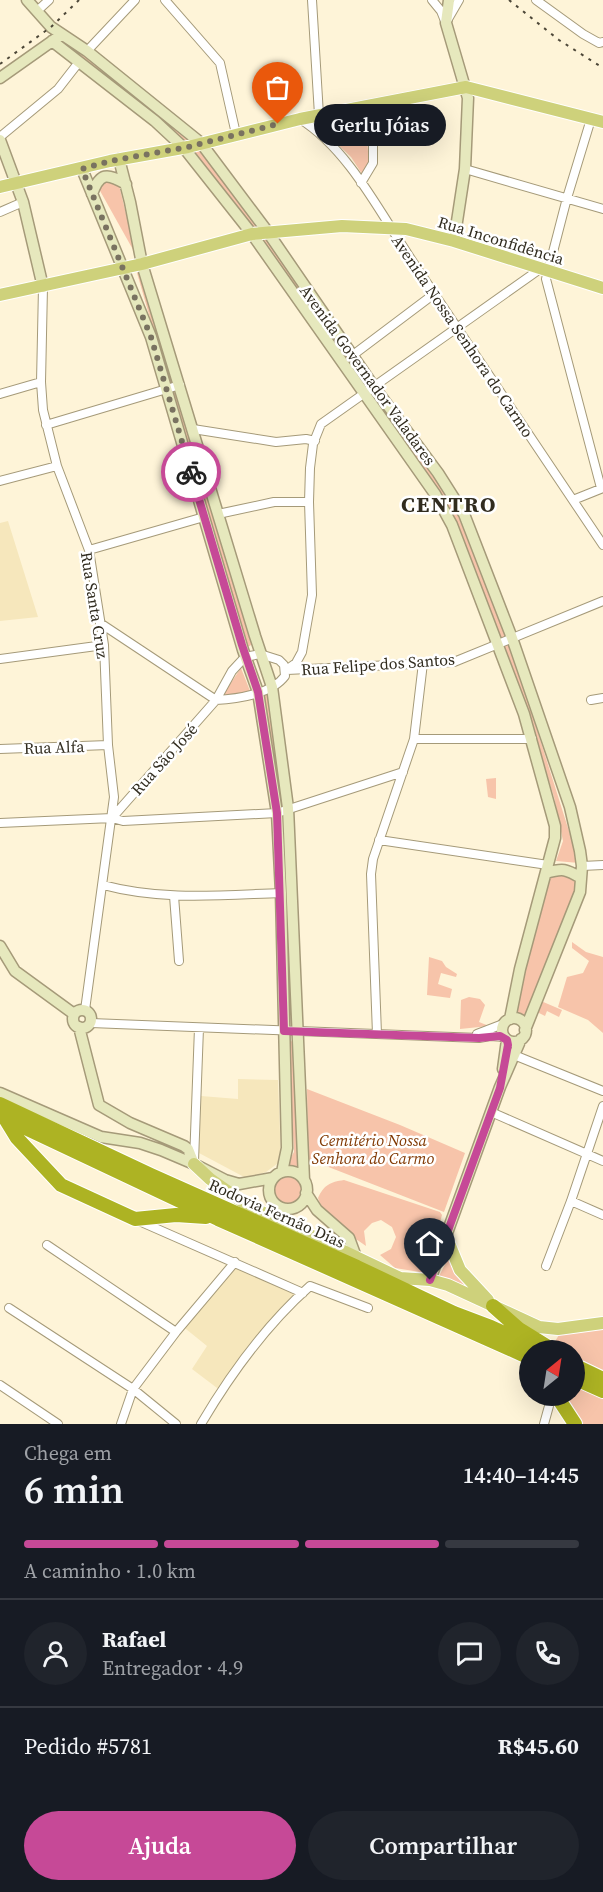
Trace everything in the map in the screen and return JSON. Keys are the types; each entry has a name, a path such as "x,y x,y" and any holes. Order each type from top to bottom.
{"highway":[{"name":"Rodovia Fernão Dias","path":"1,1112 218,1219 519,1353"},
{"name":"Rodovia Fernão Dias","path":"1,1112 151,1175 357,1267 454,1314 519,1340"},
{"path":"1,1112 17,1138 61,1185 135,1219 176,1215 218,1219"},
{"path":"400,1278 465,1310 491,1327"},
{"path":"493,1306 519,1329 537,1340"},
{"path":"585,1370 603,1379"},
{"path":"585,1383 603,1391"},
{"path":"562,1406 575,1424"}],"main road":[{"path":"0,187 119,159 184,148 300,119 466,87 597,120"},
{"name":"Rua Inconfidência","path":"0,294 43,287 142,264 267,231 342,226 406,229 454,241 603,288"},
{"path":"194,1164 210,1179 247,1205 400,1278 430,1280 448,1285 539,1327 558,1329 603,1323"},
{"path":"446,1236 460,1270 493,1306"}],"street":[{"path":"0,78 56,38 51,27 27,0"},
{"path":"37,11 49,0"},
{"path":"87,51 135,0"},
{"path":"165,0 220,63 236,134"},
{"path":"312,0 319,116 317,131"},
{"path":"432,0 441,11 446,23 468,98 465,169 454,241"},
{"path":"446,23 449,0"},
{"path":"446,23 459,0"},
{"path":"536,0 583,34 599,43 603,42"},
{"name":"Avenida Governador Valadares","path":"56,38 87,51 201,143 267,231 353,355 370,390 452,525 532,739 555,826 555,838 507,1022"},
{"name":"Avenida Governador Valadares","path":"56,38 79,62 154,121 184,148 370,390 438,473 464,514 512,638 570,807 582,866 580,892 500,1088"},
{"path":"0,139 58,89 79,62"},
{"path":"361,183 373,163 373,130 368,106"},
{"name":"Avenida Nossa Senhora do Carmo","path":"300,119 317,131 349,164 603,545"},
{"path":"573,500 602,488 544,271 567,198 597,120"},
{"name":"Rua Santa Cruz","path":"0,139 23,202 43,287 40,382 42,410 57,466 89,550 104,645 108,745 114,797 103,885 79,1012"},
{"path":"82,169 151,337 245,657 258,692 277,813 287,1148 278,1175 268,1190 272,1202 277,1206 295,1208 301,1204 306,1193 288,808 272,687 142,264 119,159"},
{"path":"465,169 603,208"},
{"path":"92,194 98,180 102,177 113,177 126,184"},
{"path":"0,212 23,202"},
{"path":"100,623 216,700 232,699 258,692 282,680 286,670 296,663 302,652 312,595 310,468 321,424 458,327 544,271"},
{"path":"353,355 434,294"},
{"path":"0,394 40,382"},
{"path":"46,425 180,385"},
{"path":"194,429 276,442 306,439 315,441"},
{"path":"0,481 57,466"},
{"path":"218,514 274,502 309,502"},
{"path":"89,550 204,518"},
{"name":"Rua Felipe dos Santos","path":"286,670 454,662 603,601"},
{"path":"0,659 104,645"},
{"path":"245,657 260,654 279,660 286,670"},
{"name":"Rua São José","path":"112,818 216,700 232,671 245,657"},
{"path":"377,1034 371,874 379,840 414,739 423,663"},
{"path":"591,700 603,698"},
{"path":"414,739 532,739"},
{"name":"Rua Alfa","path":"0,749 108,745"},
{"path":"0,823 112,818 123,821 277,813 403,772"},
{"path":"379,840 547,869 567,870 581,878"},
{"path":"547,869 603,865"},
{"path":"103,885 131,893 174,896 281,893"},
{"path":"174,896 179,961"},
{"path":"0,945 15,971"},
{"path":"0,968 15,971 79,1012 91,1015 91,1023"},
{"path":"79,1012 74,1022 79,1027 99,1105 120,1118 184,1146 194,1164"},
{"path":"79,1027 86,1027 91,1023 464,1036 515,1041 523,1034 522,1021 516,1018 484,1032 464,1036"},
{"path":"430,1280 500,1088 508,1045 502,1031 507,1022"},
{"path":"194,1164 199,1028"},
{"path":"514,1055 603,1091"},
{"name":"Rodovia Fernão Dias","path":"0,1093 100,1137 140,1143 194,1164 225,1180 239,1184 278,1175"},
{"path":"546,1266 572,1201 603,1106"},
{"path":"490,1112 603,1161"},
{"path":"278,1175 294,1173 304,1180"},
{"name":"Rodovia Fernão Dias","path":"306,1193 317,1210 349,1238 356,1257"},
{"path":"572,1201 603,1215"},
{"path":"174,1236 170,1226 176,1215"},
{"path":"135,1219 303,1293"},
{"path":"47,1245 176,1332"},
{"path":"121,1424 133,1389 176,1332 235,1262"},
{"path":"201,1424 224,1386 254,1346 310,1286 368,1308"},
{"path":"9,1308 133,1389 176,1424"},
{"path":"0,1385 58,1424"},
{"path":"544,1424 550,1406"}],"shaded area":[{"path":"8,521 38,617 0,621 0,523"},
{"path":"238,1079 278,1080 281,1161 266,1172 246,1178 199,1153 201,1096 238,1099"},
{"path":"235,1262 303,1293 221,1391 192,1369 207,1346 181,1325"}],"green space":[{"path":"68,43 189,136 242,204 444,489 459,518 516,663 579,863 556,861 563,841 554,797 513,668 450,509 249,221 179,139 63,47"},
{"path":"366,123 369,166 362,174 351,157 330,137 334,130"},
{"path":"111,179 119,185 136,255 99,189 99,184"},
{"path":"141,271 175,383 169,384 137,273"},
{"path":"178,392 254,643 248,647 170,394"},
{"path":"241,668 250,691 221,697"},
{"path":"269,693 285,801 279,802 263,696"},
{"path":"496,778 496,799 488,797 486,779"},
{"path":"547,874 574,875 579,887 526,1023 523,1018 513,1015"},
{"path":"572,942 586,952 603,957 603,1033 588,1020 558,1007 567,977 583,973 589,961 572,948"},
{"path":"429,957 442,961 446,967 457,974 456,977 441,973 438,984 452,989 450,998 427,995"},
{"path":"469,997 480,999 485,1005 479,1022 489,1026 460,1029 461,1000"},
{"path":"541,1001 562,1010 559,1017 547,1011 545,1016 537,1012"},
{"path":"288,1041 300,1042 302,1171 286,1166 294,1152"},
{"name":"Cemitério Nossa Senhora do Carmo","path":"307,1089 465,1153 444,1212 308,1159"},
{"path":"287,1174 298,1178 302,1189 298,1200 287,1204 276,1200 272,1189 276,1178"},
{"path":"344,1180 440,1212 442,1215 433,1247 411,1238 407,1252 414,1260 428,1266 426,1273 395,1268 380,1255 391,1249 396,1237 392,1227 381,1220 372,1223 364,1231 366,1246 332,1219 318,1198 328,1185"},
{"path":"450,1255 473,1291 439,1276"},
{"path":"603,1327 603,1370 585,1362 585,1340 556,1340 559,1335"},
{"path":"585,1391 603,1399 603,1424 580,1424 569,1406 585,1406"}],"railway":[{"path":"0,64 51,27 79,0"},
{"path":"509,0 559,40 603,68"}],"way so far":[{"path":"191,472 151,337 82,169 110,161 188,147 278,124"}],"place":[{"name":"Gerlu Jóias","path":"278,124"}],"district":[{"name":"CENTRO","path":"449,504"}],"route":[{"path":"191,472 258,692 277,813 284,1031 479,1038 500,1036 507,1040 500,1088 430,1280"}]}
